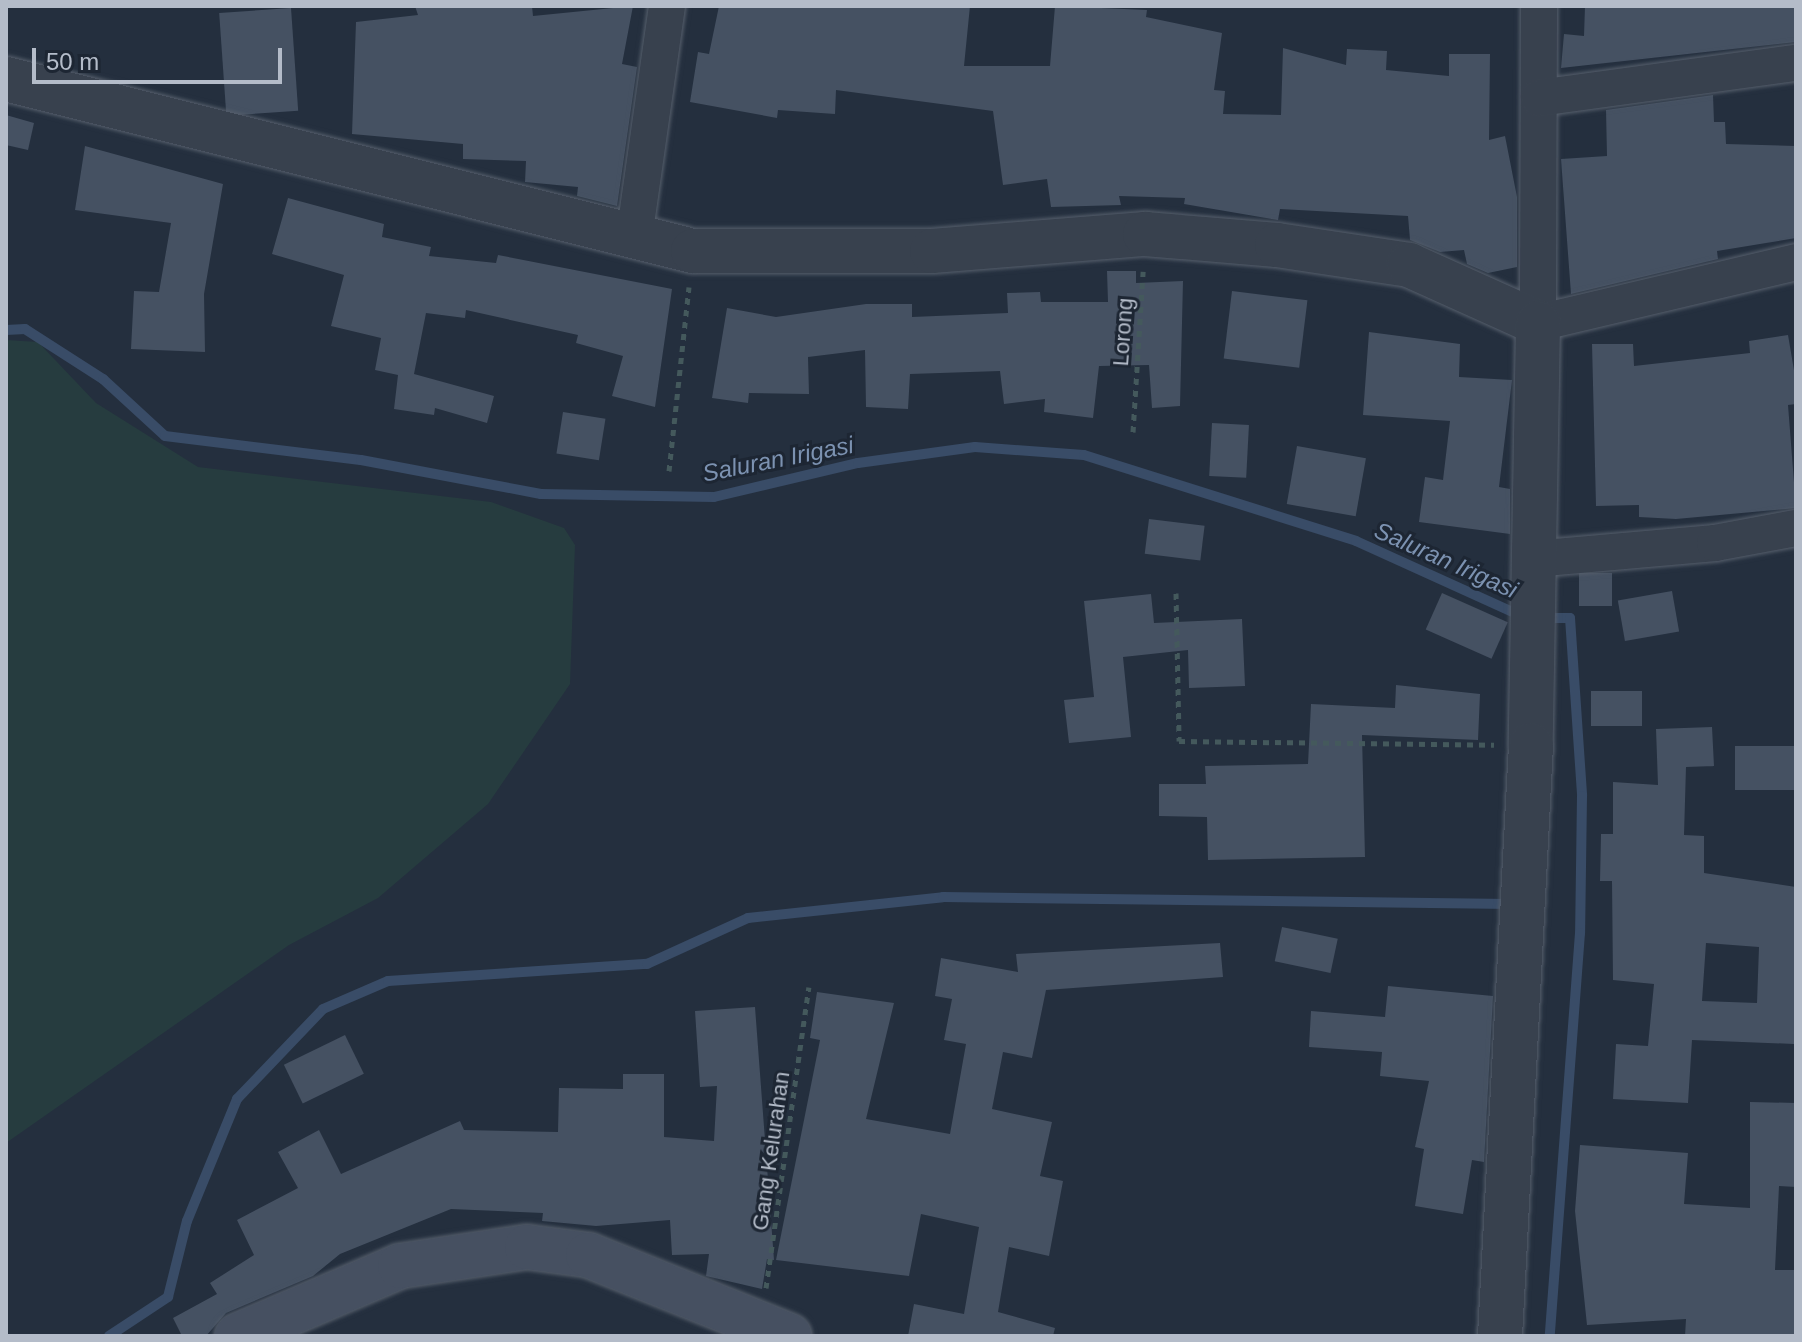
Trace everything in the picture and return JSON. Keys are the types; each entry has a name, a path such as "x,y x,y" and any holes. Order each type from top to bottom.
{"main road":[{"path":"237,1336 400,1266 527,1247 588,1255 774,1328"}],"street":[{"path":"634,238 667,6"},
{"path":"1500,1336 1531,745 1538,323 1539,6"},
{"path":"1539,98 1796,63"},
{"path":"6,79 693,251 932,251 1145,234 1409,265 1538,323 1796,262"},
{"path":"1533,559 1715,543 1796,528"}],"path":[{"name":"Lorong","path":"1133,432 1145,234"},
{"path":"669,471 693,251"},
{"path":"1176,593 1179,741 1531,745"},
{"name":"Gang Kelurahan","path":"774,1328 809,987"}],"green space":[{"path":"6,340 38,342 96,403 198,467 491,502 564,528 575,545 570,684 488,804 378,898 289,945 6,1143"}],"building":[{"path":"415,6 532,6 533,16 633,6 622,64 637,67 617,206 577,196 578,187 525,182 526,161 463,159 463,144 352,134 356,22 418,15"},
{"path":"719,6 970,6 964,66 1050,66 1055,6 1147,10 1146,17 1222,33 1214,90 1225,91 1223,114 1281,115 1283,48 1346,65 1347,49 1387,51 1386,70 1449,76 1449,54 1490,54 1489,140 1505,136 1517,197 1517,267 1488,273 1467,264 1464,250 1440,252 1410,240 1408,216 1280,209 1278,220 1184,204 1185,198 1119,196 1121,205 1051,207 1047,179 1003,185 993,111 836,90 835,114 778,110 777,118 690,102 698,52 709,54"},
{"path":"1585,6 1796,6 1796,42 1561,68 1564,34 1584,36"},
{"path":"291,8 298,111 226,116 219,13"},
{"path":"1713,95 1714,122 1725,122 1726,144 1796,146 1796,238 1717,251 1718,259 1571,294 1561,159 1607,156 1606,110"},
{"path":"6,115 34,123 28,150 6,145"},
{"path":"85,146 223,184 204,294 205,352 131,349 134,291 159,292 171,223 75,210"},
{"path":"288,198 384,224 382,237 431,247 429,256 496,263 498,255 672,289 655,407 612,396 623,356 576,343 578,335 466,310 465,318 426,313 414,374 494,396 487,423 435,408 434,415 394,409 398,375 375,370 381,338 331,326 344,275 272,254"},
{"path":"1107,271 1136,271 1136,283 1183,281 1180,406 1152,408 1149,365 1099,366 1093,418 1044,412 1045,399 1004,404 1000,371 910,374 908,409 866,407 865,350 808,357 809,394 749,393 748,403 712,398 727,308 776,317 866,304 912,304 912,317 1008,313 1007,293 1040,292 1041,302 1108,302"},
{"path":"1232,291 1307,300 1299,368 1224,358"},
{"path":"1369,332 1460,344 1459,377 1512,380 1499,487 1510,489 1510,534 1419,522 1425,477 1443,480 1450,421 1363,415"},
{"path":"1788,335 1796,382 1796,404 1788,405 1796,508 1676,519 1639,517 1639,505 1596,506 1592,344 1633,344 1634,366 1750,353 1749,341"},
{"path":"563,412 605,419 599,460 556,453"},
{"path":"1212,423 1249,425 1246,478 1209,476"},
{"path":"1297,446 1366,458 1356,516 1287,504"},
{"path":"1149,519 1205,526 1200,561 1145,554"},
{"path":"1579,573 1612,573 1612,606 1579,606"},
{"path":"1672,591 1679,631 1625,641 1618,601"},
{"path":"1442,593 1508,622 1492,659 1426,630"},
{"path":"1151,594 1154,623 1242,619 1245,686 1189,688 1188,650 1123,657 1131,737 1069,743 1064,700 1094,697 1084,601"},
{"path":"1396,685 1480,694 1478,740 1362,735 1365,857 1208,860 1207,817 1159,816 1159,784 1206,784 1205,766 1308,764 1311,704 1395,708"},
{"path":"1591,691 1642,691 1642,726 1591,726"},
{"path":"1712,727 1714,766 1686,767 1684,835 1704,836 1704,873 1796,887 1794,1044 1692,1040 1688,1103 1613,1099 1616,1044 1648,1046 1654,984 1613,980 1612,881 1600,881 1601,834 1613,834 1613,782 1658,785 1656,729","holes":["1706,943 1759,947 1757,1003 1702,1001"]},
{"path":"1735,746 1796,746 1796,790 1735,790"},
{"path":"1282,927 1338,939 1330,973 1275,961"},
{"path":"1220,943 1223,977 1046,990 1032,1058 1003,1052 992,1109 1052,1122 1040,1176 1063,1181 1049,1256 1009,1247 998,1312 1055,1328 1053,1336 908,1336 914,1304 964,1314 979,1227 921,1214 909,1276 776,1260 820,1040 810,1038 817,992 894,1003 866,1119 950,1134 966,1044 944,1040 952,999 935,996 941,958 1018,972 1016,954"},
{"path":"1388,986 1493,996 1484,1162 1472,1160 1463,1214 1415,1206 1424,1149 1415,1147 1429,1081 1380,1076 1382,1052 1309,1047 1311,1011 1385,1017"},
{"path":"755,1007 774,1260 767,1259 762,1289 706,1276 709,1254 672,1255 670,1220 596,1226 542,1221 543,1213 451,1209 340,1254 313,1276 226,1313 206,1336 182,1336 173,1318 217,1294 210,1283 254,1255 237,1220 298,1188 278,1152 319,1130 341,1174 460,1121 464,1130 558,1132 559,1088 623,1089 623,1074 664,1074 664,1137 714,1141 717,1086 700,1087 695,1011"},
{"path":"345,1035 364,1074 303,1103 284,1065"},
{"path":"1750,1102 1796,1103 1796,1187 1779,1186 1775,1270 1796,1270 1796,1336 1685,1336 1686,1319 1587,1325 1575,1211 1580,1145 1688,1153 1684,1204 1750,1208"}],"waterway":[{"name":"Saluran Irigasi","path":"6,330 25,329 103,379 165,436 361,460 541,494 714,497 858,463 975,447 1084,455 1356,541 1521,616"},
{"path":"1544,618 1570,618 1582,796 1580,933 1550,1336"},
{"path":"109,1336 168,1297 187,1221 237,1099 323,1009 388,981 647,964 748,918 943,897 1511,904"}]}
